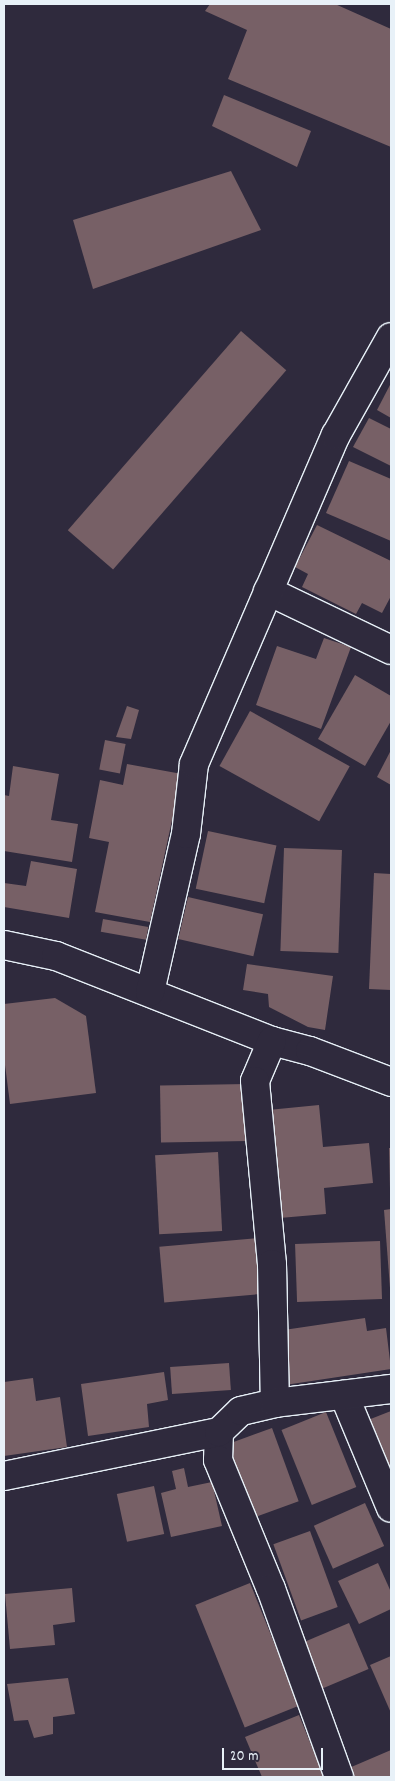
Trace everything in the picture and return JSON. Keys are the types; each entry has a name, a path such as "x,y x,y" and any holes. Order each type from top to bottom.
{"street":[{"path":"150,992 186,834 194,764 336,435 391,337"},
{"path":"268,591 391,650"},
{"path":"4,945 56,956 272,1042 310,1051 391,1082"},
{"path":"272,1042 255,1081 272,1264 275,1403"},
{"path":"4,1476 219,1432 242,1411 275,1403 391,1389"},
{"path":"344,1394 391,1508"},
{"path":"219,1432 218,1460 272,1589 339,1777"}],"building":[{"path":"210,4 335,4 391,29 391,147 228,79 247,30 205,11"},
{"path":"224,95 311,131 297,167 212,126"},
{"path":"231,171 261,230 93,289 73,220"},
{"path":"241,331 286,370 113,570 68,530"},
{"path":"391,383 391,418 377,410"},
{"path":"369,418 391,429 391,466 353,447"},
{"path":"349,461 391,479 391,541 326,513"},
{"path":"317,525 391,561 391,596 382,613 362,603 356,614 302,587 308,574 295,567"},
{"path":"324,638 351,647 321,729 256,705 277,646 316,659"},
{"path":"355,675 391,696 391,721 365,766 318,739"},
{"path":"127,706 139,710 131,739 116,737"},
{"path":"250,711 350,766 319,821 219,766"},
{"path":"105,740 126,744 120,773 99,769"},
{"path":"391,750 391,785 377,777"},
{"path":"127,764 182,774 150,922 95,912 109,842 89,838 100,780 123,785"},
{"path":"13,766 59,774 51,820 78,824 72,862 4,851 4,795 9,796"},
{"path":"208,831 276,846 264,903 196,889"},
{"path":"284,848 342,850 338,953 280,951"},
{"path":"31,861 77,869 69,918 4,907 4,883 26,886"},
{"path":"374,873 391,874 391,990 369,989"},
{"path":"188,897 263,914 253,956 178,939"},
{"path":"103,919 148,927 146,940 101,932"},
{"path":"247,964 333,976 325,1030 308,1027 269,1007 268,994 243,990"},
{"path":"55,998 86,1016 96,1093 10,1104 4,1057 4,1004"},
{"path":"247,1084 248,1141 161,1143 160,1086"},
{"path":"319,1105 323,1147 369,1143 373,1183 324,1188 326,1214 268,1219 258,1111"},
{"path":"389,1148 391,1148 391,1189 390,1189"},
{"path":"218,1152 222,1231 159,1234 155,1155"},
{"path":"391,1209 391,1288 390,1288 384,1210"},
{"path":"258,1238 263,1294 164,1302 159,1247"},
{"path":"380,1241 382,1299 297,1302 295,1244"},
{"path":"365,1318 367,1331 386,1328 391,1369 285,1385 277,1331"},
{"path":"229,1363 231,1390 172,1394 170,1367"},
{"path":"164,1372 168,1400 147,1404 149,1427 88,1436 81,1384"},
{"path":"33,1378 36,1401 60,1397 67,1447 4,1456 4,1382"},
{"path":"391,1411 391,1473 368,1420"},
{"path":"326,1412 356,1487 312,1505 281,1430"},
{"path":"272,1428 299,1501 251,1519 224,1445"},
{"path":"184,1468 188,1487 212,1482 222,1526 171,1537 161,1493 176,1489 172,1471"},
{"path":"154,1486 164,1534 127,1542 117,1494"},
{"path":"365,1503 384,1546 333,1569 314,1526"},
{"path":"310,1531 338,1607 301,1620 273,1544"},
{"path":"378,1563 391,1592 391,1609 359,1624 338,1581"},
{"path":"250,1583 299,1705 245,1727 195,1605"},
{"path":"72,1588 75,1622 53,1625 55,1645 10,1649 5,1594"},
{"path":"349,1623 369,1669 321,1689 301,1643"},
{"path":"391,1656 391,1713 370,1665"},
{"path":"68,1678 75,1714 53,1717 53,1734 34,1738 28,1720 14,1721 7,1684"},
{"path":"299,1715 324,1777 262,1777 245,1737"},
{"path":"391,1750 391,1777 344,1777 342,1771"}]}
